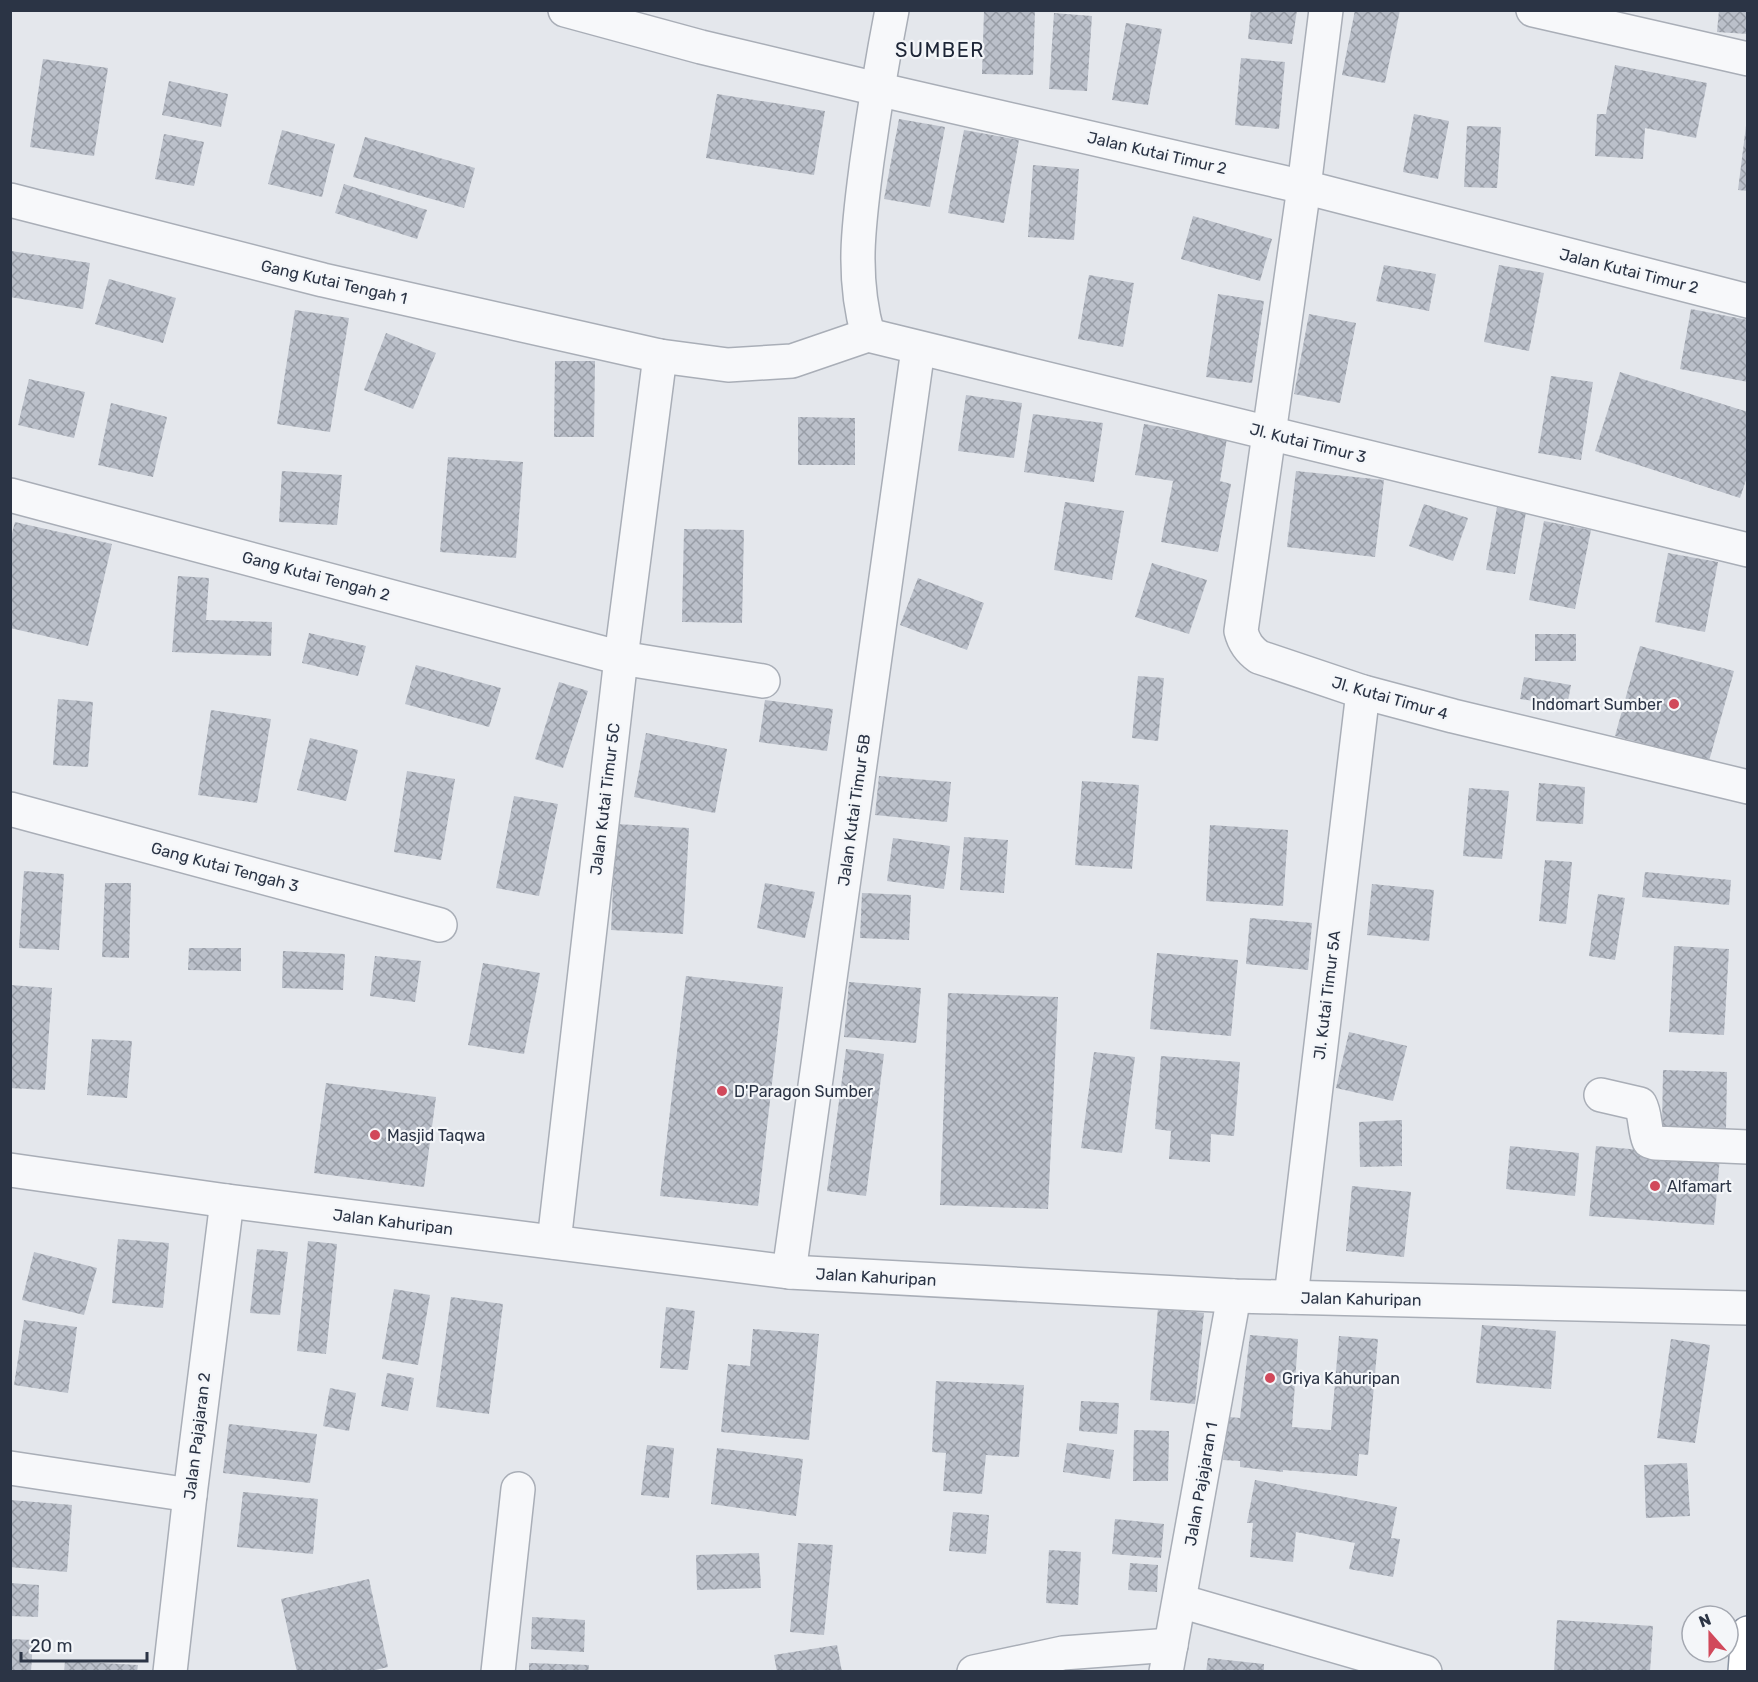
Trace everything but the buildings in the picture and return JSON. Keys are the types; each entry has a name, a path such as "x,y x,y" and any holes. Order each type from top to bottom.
{"highway":[{"path":"1745,1671 1748,1633"}],"street":[{"name":"Jalan Kutai Timur 2","path":"565,10 701,47 1304,187 1748,301"},
{"path":"868,335 859,293 857,233 877,89 892,10"},
{"path":"1269,434 1326,10"},
{"path":"1533,10 1634,22 1748,59"},
{"name":"Gang Kutai Tengah 1","path":"10,200 323,280 660,356 728,365 792,361 868,335"},
{"name":"Jl. Kutai Timur 3","path":"868,335 1748,550"},
{"name":"Jalan Kutai Timur 5B","path":"789,1272 918,349"},
{"name":"Jalan Kutai Timur 5C","path":"554,1242 621,658 660,356"},
{"name":"Jl. Kutai Timur 4","path":"1269,434 1241,631 1244,642 1259,657 1363,692 1464,719 1748,787"},
{"name":"Gang Kutai Tengah 2","path":"10,495 621,658 763,681"},
{"name":"Jl. Kutai Timur 5A","path":"1290,1297 1363,692"},
{"name":"Gang Kutai Tengah 3","path":"10,809 440,925"},
{"path":"1601,1095 1640,1104 1649,1141 1748,1147"},
{"name":"Jalan Kahuripan","path":"10,1170 227,1202 789,1272 1234,1296 1748,1308"},
{"name":"Jalan Pajajaran 2","path":"170,1671 227,1202"},
{"name":"Jalan Pajajaran 1","path":"1169,1658 1234,1296"},
{"path":"10,1468 190,1495"},
{"path":"498,1671 518,1489"},
{"path":"1180,1602 1425,1671"},
{"path":"974,1671 1063,1653 1169,1658"}],"place":[{"name":"Indomart Sumber","path":"1674,704"},
{"name":"D'Paragon Sumber","path":"722,1091"},
{"name":"Masjid Taqwa","path":"375,1135"},
{"name":"Alfamart","path":"1655,1186"},
{"name":"Griya Kahuripan","path":"1270,1378"}],"district":[{"name":"SUMBER","path":"940,50"}]}
